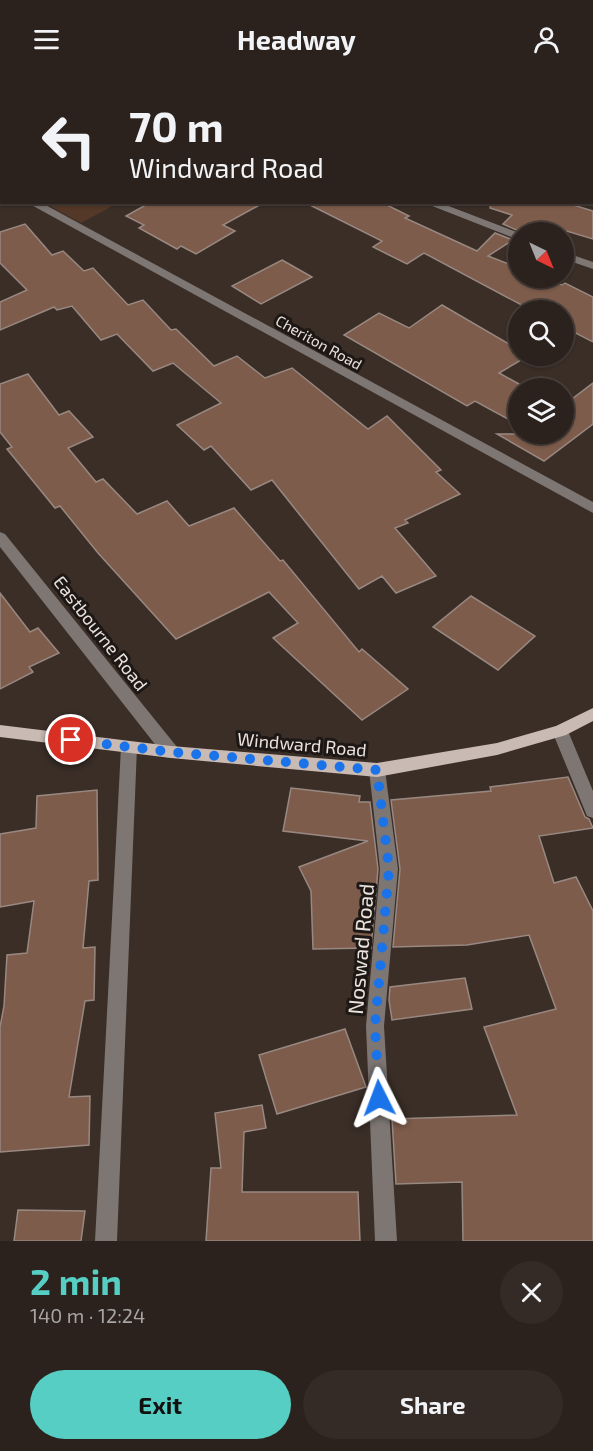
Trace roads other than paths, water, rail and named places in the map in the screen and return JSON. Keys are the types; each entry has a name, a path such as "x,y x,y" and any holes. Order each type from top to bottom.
{"main road":[{"name":"Windward Road","path":"0,731 171,752 377,770 497,749 560,731 593,714"}],"street":[{"name":"Cheriton Road","path":"35,204 593,508"},
{"path":"432,204 508,233"},
{"path":"574,259 593,266"},
{"name":"Eastbourne Road","path":"0,537 171,752"},
{"path":"560,731 593,811"},
{"path":"106,1241 129,747"},
{"name":"Noswad Road","path":"377,770 389,869 375,1026 386,1241"}]}
